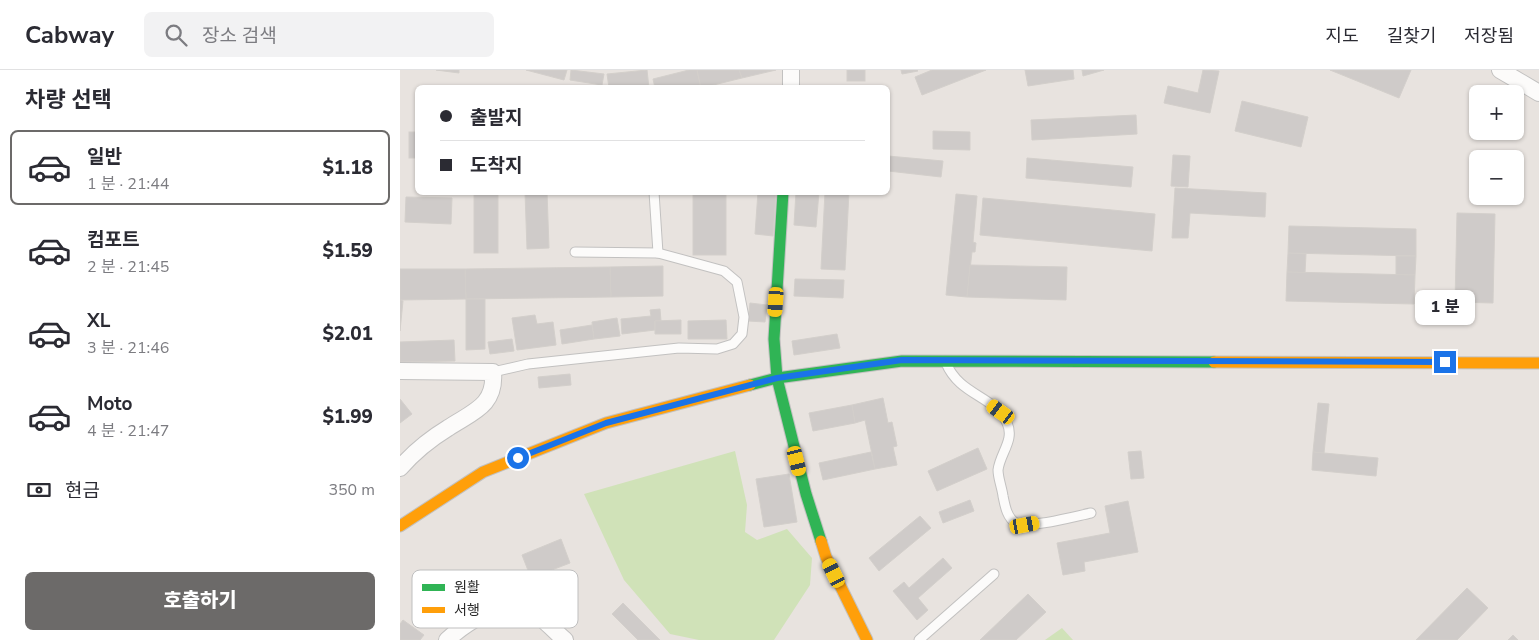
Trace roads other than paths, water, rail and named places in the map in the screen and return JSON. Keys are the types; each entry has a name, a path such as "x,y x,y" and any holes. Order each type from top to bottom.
{"street":[{"path":"791,70 791,85"},
{"path":"1500,70 1539,93"},
{"path":"783,195 774,339 777,378 806,494 826,557 867,640"},
{"path":"400,526 483,472 606,423 777,378 902,360 1539,363"},
{"path":"400,371 493,372 494,385 488,399 472,415 448,427 415,451 400,468"},
{"path":"447,640 463,628"},
{"path":"551,628 564,640"}],"lane":[{"path":"654,195 658,253"},
{"path":"493,372 528,364 679,348 717,349 733,344 742,334 744,317 737,282 724,271 658,253 575,252"},
{"path":"945,361 952,376 962,386 1001,412 1008,425 1010,438 998,471 1006,510 1011,519 1025,525 1091,513"},
{"path":"919,640 994,574"}]}
